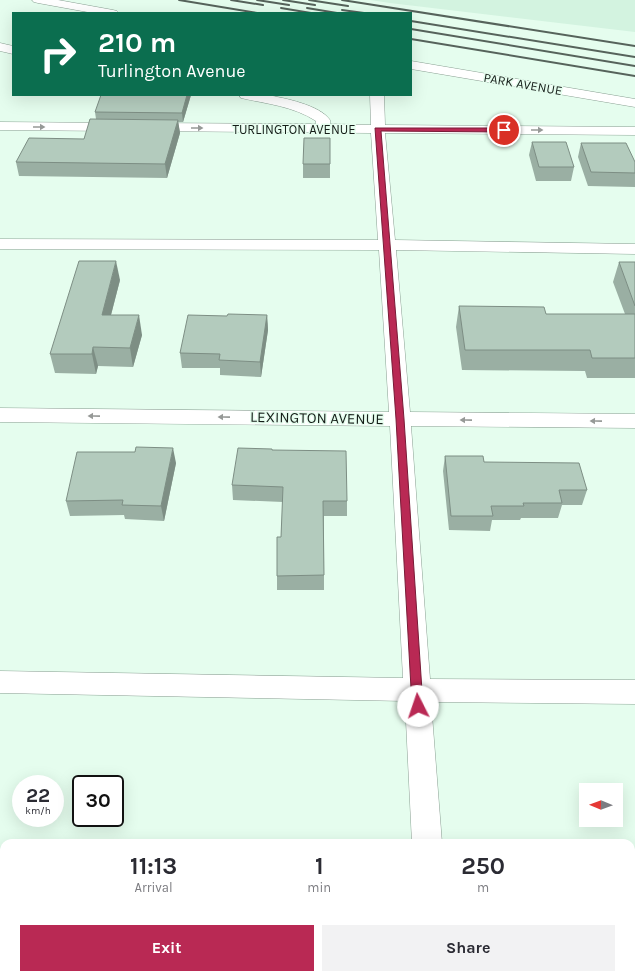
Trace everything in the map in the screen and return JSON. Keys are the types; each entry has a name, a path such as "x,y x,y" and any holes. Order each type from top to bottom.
{"street":[{"path":"38,0 107,12"},
{"path":"0,47 12,50"},
{"name":"PARK AVENUE","path":"412,64 635,103"},
{"path":"251,96 298,106 312,112 323,120 322,129"},
{"path":"377,96 386,245 400,419 427,839"},
{"name":"TURLINGTON AVENUE","path":"0,126 635,131"},
{"path":"0,244 386,245 635,249"},
{"name":"LEXINGTON AVENUE","path":"0,415 635,422"},
{"path":"0,682 417,690 635,692"}],"shaded area":[{"path":"370,0 635,0 635,32 390,3"}],"building":[{"path":"101,96 187,96 182,113 95,112"},
{"path":"90,119 178,120 165,164 16,162 29,138 84,139"},
{"path":"304,138 330,138 330,164 303,164"},
{"path":"532,142 566,142 574,167 539,167"},
{"path":"581,143 626,143 635,162 635,173 591,172"},
{"path":"79,261 116,261 102,315 139,315 130,348 93,347 92,354 50,354"},
{"path":"619,262 635,262 635,306"},
{"path":"459,306 544,307 546,314 635,314 635,358 592,358 590,350 465,350"},
{"path":"228,314 267,315 260,362 219,360 220,354 180,353 188,315 227,316"},
{"path":"136,447 173,448 161,506 122,505 123,500 66,501 77,452 135,452"},
{"path":"238,448 346,451 347,501 323,501 324,575 277,576 277,537 281,537 283,487 232,485"},
{"path":"445,456 483,456 484,462 579,463 587,490 559,490 562,503 523,503 524,506 491,506 493,516 451,516"}],"railway":[{"path":"179,0 251,12"},
{"path":"231,0 263,5"},
{"path":"257,0 289,5"},
{"path":"283,0 315,5"},
{"path":"309,0 348,6"},
{"path":"342,0 635,46"},
{"path":"281,8 305,12"},
{"path":"307,8 331,12"},
{"path":"342,10 357,12"},
{"path":"412,21 635,57"},
{"path":"412,29 635,66"},
{"path":"412,39 635,76"}],"route":[{"path":"418,706 400,419 378,129 504,130"}]}
